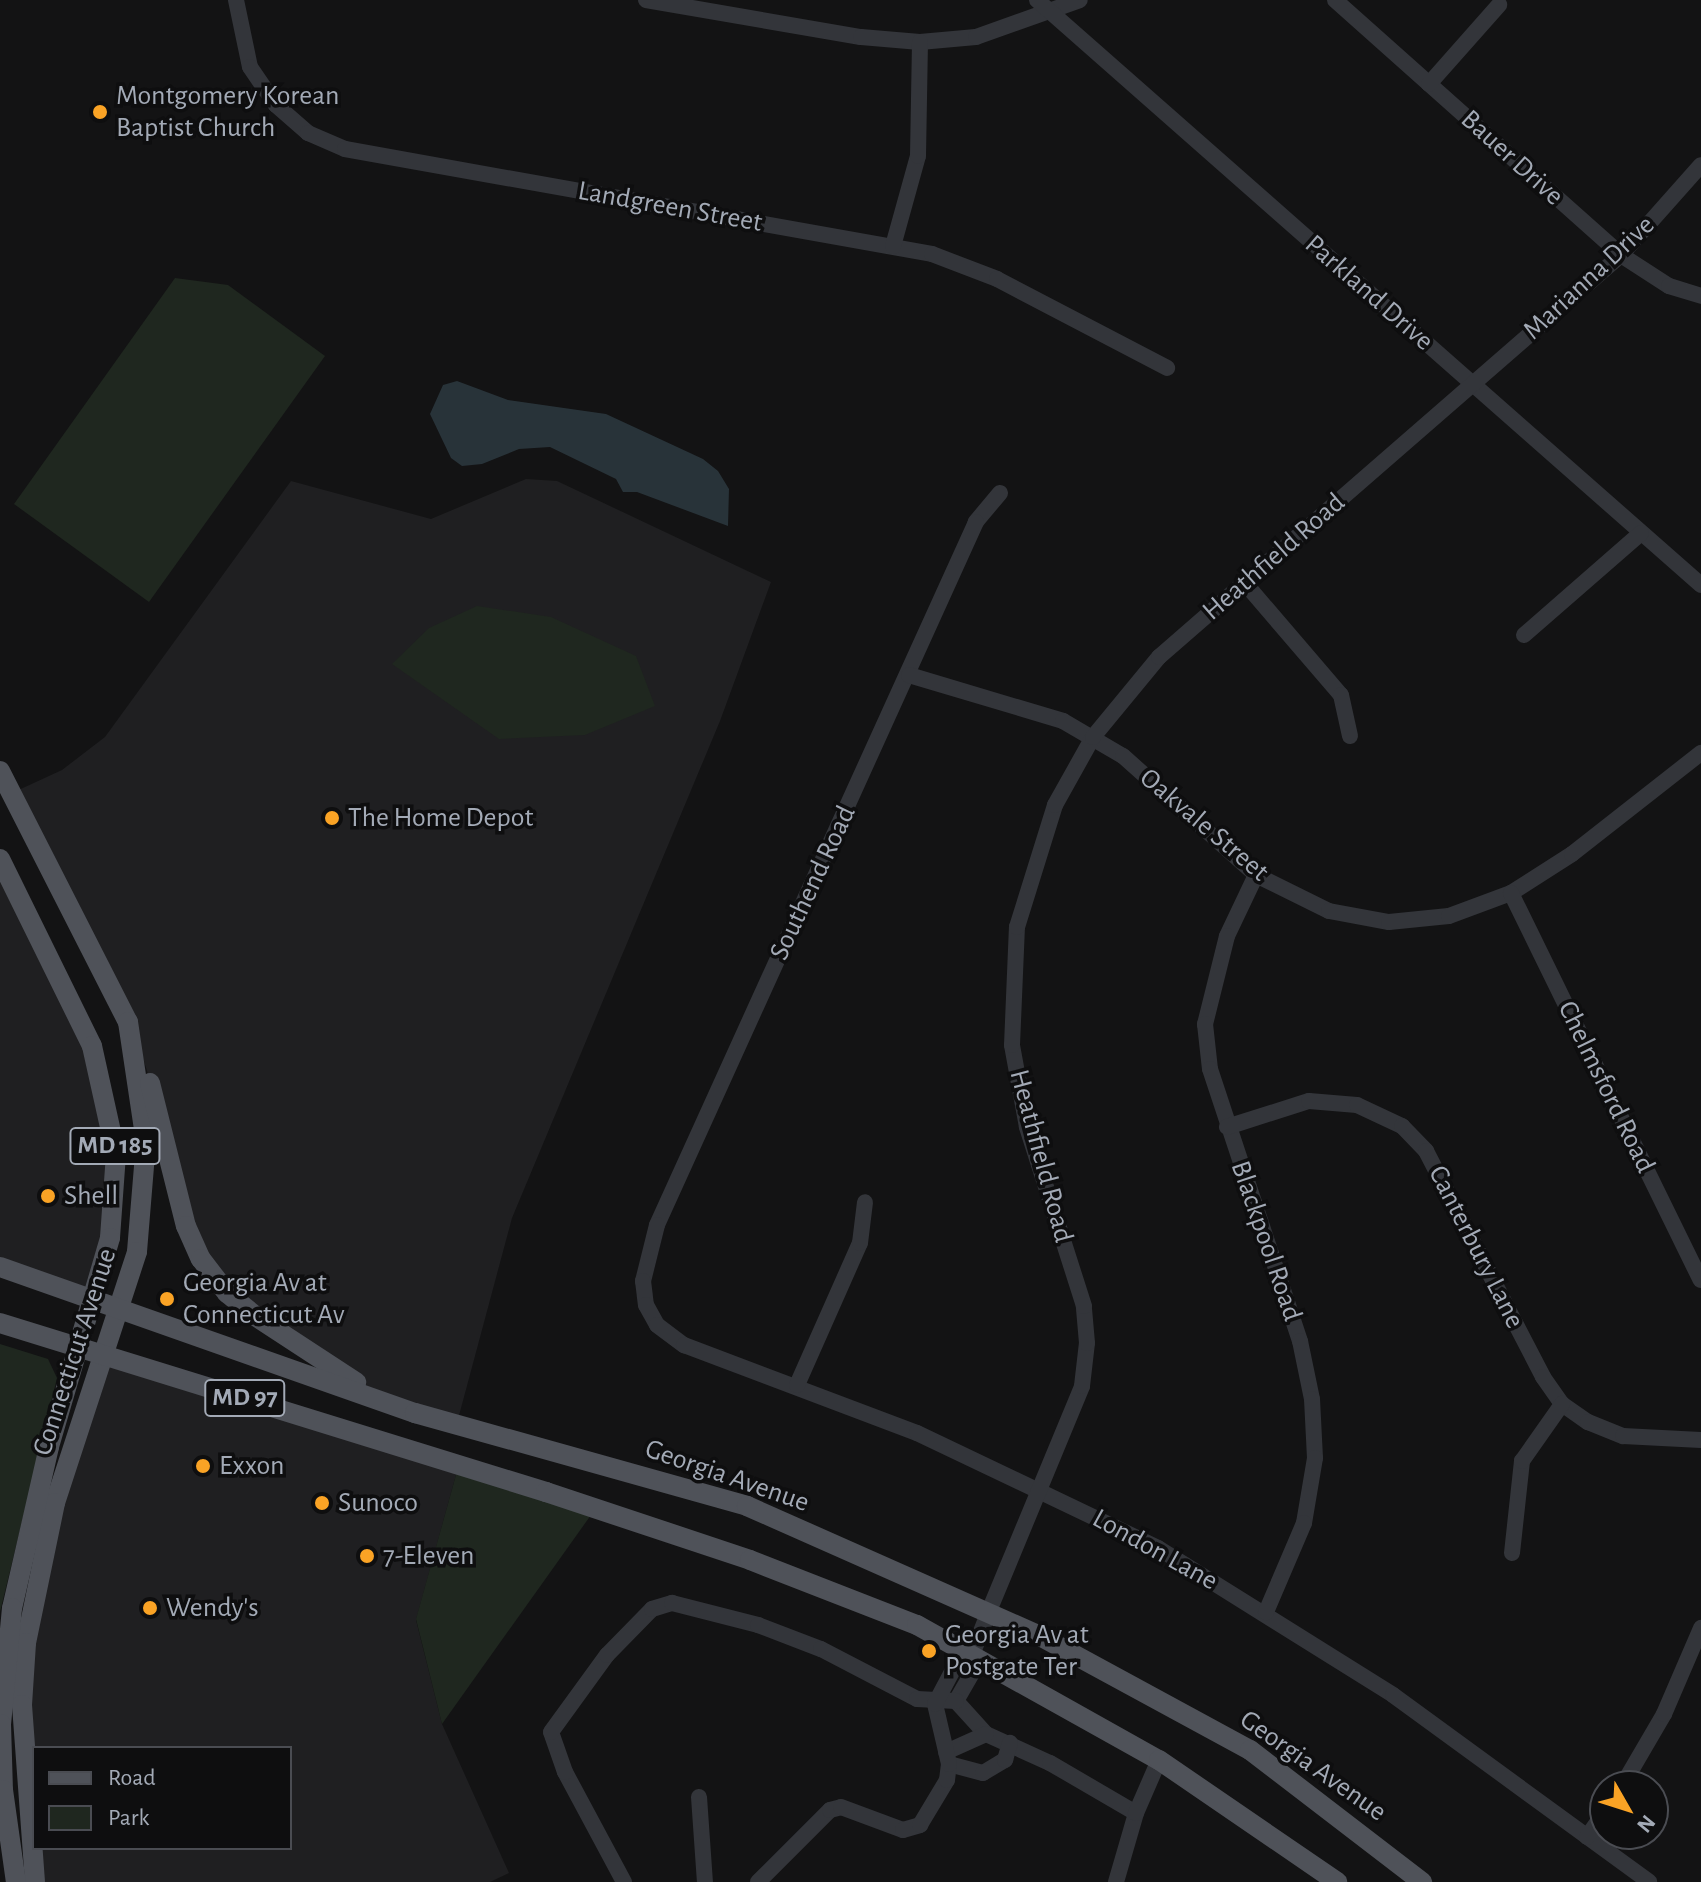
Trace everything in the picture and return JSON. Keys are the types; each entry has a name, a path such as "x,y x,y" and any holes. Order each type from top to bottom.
{"main road":[{"name":"Connecticut Avenue","path":"0,771 128,1022 143,1109 146,1199 121,1309 102,1354 55,1503 26,1643 22,1705 32,1841"},
{"name":"Connecticut Avenue","path":"0,859 92,1046 109,1107 116,1154 115,1208 93,1299 76,1346 21,1552 12,1608 1,1724 3,1790 16,1882"},
{"path":"128,1022 147,1069 186,1226 201,1259 227,1293 255,1316 386,1402"},
{"name":"Georgia Avenue","path":"0,1267 386,1402 747,1506 989,1611 1250,1750 1422,1882"},
{"name":"MD 97","path":"0,1323 750,1560 917,1625 1159,1760 1337,1882"},
{"name":"Connecticut Avenue","path":"33,1850 35,1882"}],"street":[{"name":"Landgreen Street","path":"236,0 250,67 276,105 308,133 345,149 893,246 997,279 1167,368"},
{"path":"646,0 861,37 920,42 976,37 1052,13 1080,0"},
{"name":"Parkland Drive","path":"1037,0 1701,585"},
{"name":"Bauer Drive","path":"1335,0 1621,255 1669,286 1701,296"},
{"path":"1429,84 1499,5"},
{"path":"893,246 918,156 920,42"},
{"name":"Marianna Drive","path":"1472,385 1621,255 1701,165"},
{"name":"Heathfield Road","path":"956,1701 973,1672 972,1655 1082,1386 1087,1343 1084,1306 1027,1127 1012,1045 1012,974 1027,885 1055,805 1093,737 1159,657 1472,385"},
{"name":"Southend Road","path":"643,1281 657,1225 976,522 1000,493"},
{"path":"1524,635 1641,533"},
{"path":"1244,582 1341,695 1350,736"},
{"name":"Oakvale Street","path":"909,675 1063,721 1123,756 1256,875 1329,911 1389,922 1449,916 1511,893 1572,854 1701,753"},
{"name":"Blackpool Road","path":"1256,875 1227,936 1205,1024 1210,1069 1300,1341 1312,1399 1315,1458 1304,1523 1266,1612"},
{"name":"Chelmsford Road","path":"1511,893 1701,1280"},
{"name":"Canterbury Lane","path":"1227,1127 1309,1101 1357,1105 1402,1126 1426,1151 1543,1377 1562,1404 1588,1422 1623,1436 1701,1440"},
{"path":"797,1385 860,1243 865,1202"},
{"name":"London Lane","path":"643,1281 657,1325 684,1345 797,1385 1041,1488 1266,1612 1393,1695 1649,1882"},
{"path":"1512,1553 1522,1461 1562,1404"},
{"path":"624,1882 565,1772 551,1732 607,1655 652,1609 672,1603 758,1625 821,1649 917,1699 935,1704 956,1701 986,1734 1010,1743 1136,1813"},
{"path":"1631,1770 1664,1714 1701,1628"},
{"path":"758,1882 830,1810 841,1807 911,1832 936,1800 947,1758 935,1704 956,1664 972,1655"},
{"path":"947,1758 986,1734"},
{"path":"947,1758 983,1773 1005,1760 1010,1743"},
{"path":"1116,1882 1136,1813 1159,1760"},
{"path":"699,1797 705,1882"}],"shaded area":[{"path":"457,381 508,400 606,414 703,459 718,471 729,489 728,526 637,492 623,492 616,479 550,447 519,449 482,464 462,466 451,458 430,414 443,385"},
{"path":"526,479 557,481 771,582 720,721 512,1218 457,1423 386,1402 212,1275 141,1052 12,793 62,770 105,737 291,481 431,519"},
{"path":"0,859 68,994 116,1154 93,1299 0,1267"},
{"path":"102,1354 459,1464 416,1620 442,1724 509,1873 490,1882 35,1882 34,1850 292,1850 292,1746 32,1746 32,1802 26,1643"}],"green space":[{"path":"175,278 228,285 325,356 149,602 14,504"},
{"path":"477,606 551,617 636,656 655,706 585,735 499,739 392,664 429,628"},
{"path":"0,1344 48,1359 57,1378 0,1612"},
{"path":"459,1464 596,1508 442,1724 416,1619"}],"place":[{"name":"Montgomery Korean Baptist Church","path":"100,112"},
{"name":"The Home Depot","path":"332,818"},
{"name":"Shell","path":"48,1196"},
{"name":"Georgia Av at Connecticut Av","path":"167,1299"},
{"name":"Exxon","path":"203,1466"},
{"name":"Sunoco","path":"322,1503"},
{"name":"7-Eleven","path":"367,1556"},
{"name":"Wendy's","path":"150,1608"},
{"name":"Georgia Av at Postgate Ter","path":"929,1651"}]}
